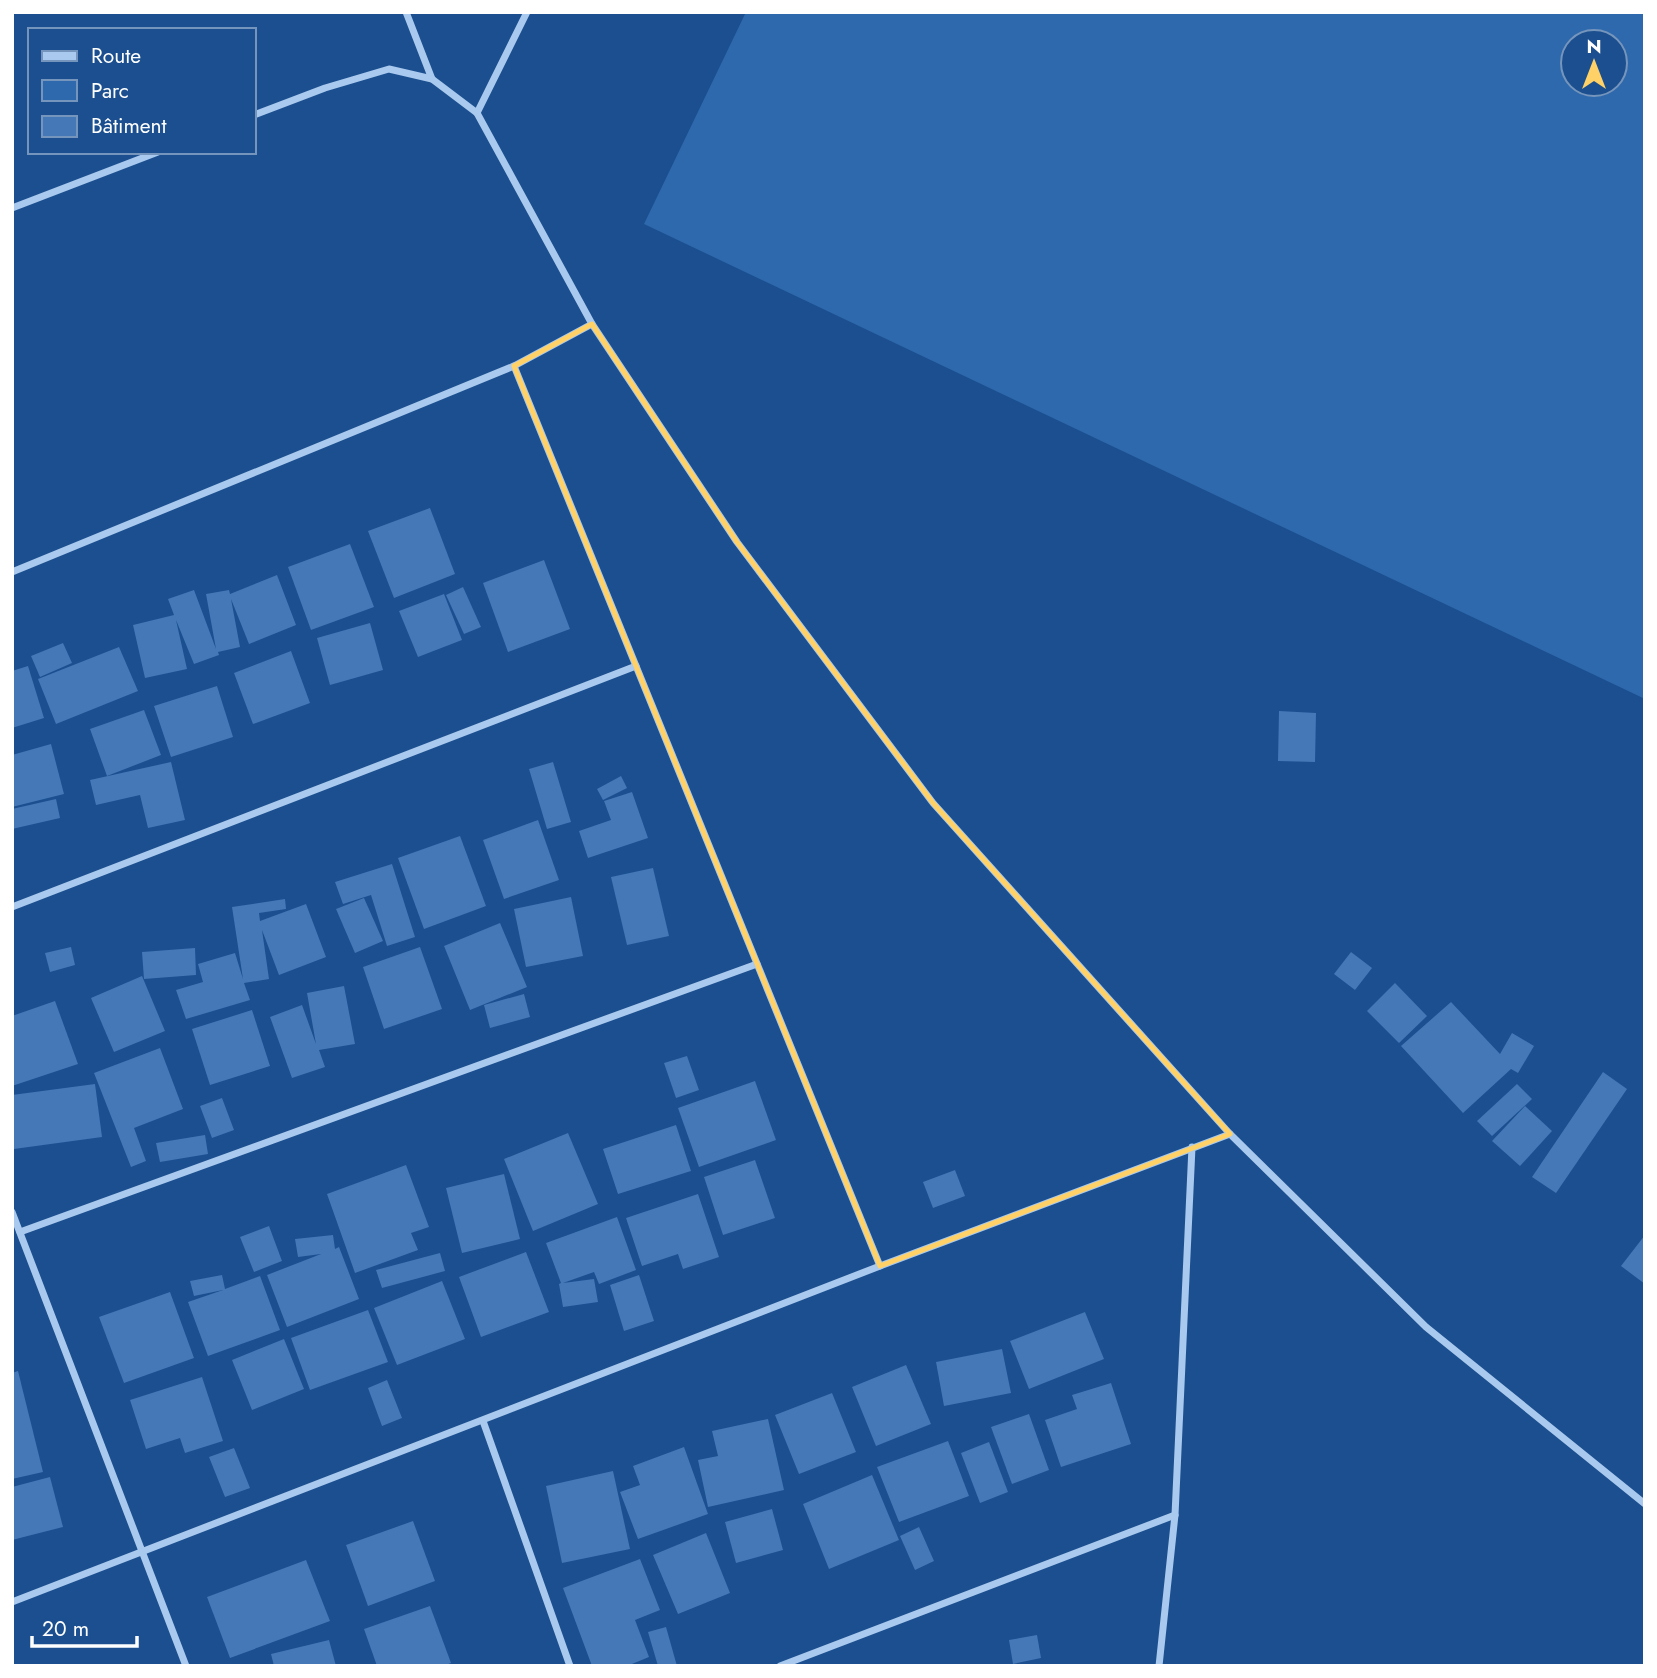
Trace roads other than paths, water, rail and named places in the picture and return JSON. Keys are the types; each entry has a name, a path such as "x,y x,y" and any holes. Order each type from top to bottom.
{"street":[{"path":"407,12 432,79"},
{"path":"477,113 527,12"},
{"path":"256,114 325,88 389,69 432,79 477,113 592,324 737,542 933,803 1230,1134 1426,1327 1645,1504"},
{"path":"12,208 153,154"},
{"path":"12,572 513,366 592,324"},
{"path":"513,366 880,1266"},
{"path":"12,907 636,666"},
{"path":"20,1232 757,964"},
{"path":"12,1602 880,1266 1230,1134"},
{"path":"1159,1666 1175,1515 1192,1147"},
{"path":"12,1212 186,1666"},
{"path":"483,1421 570,1666"},
{"path":"780,1666 1175,1515"}]}
